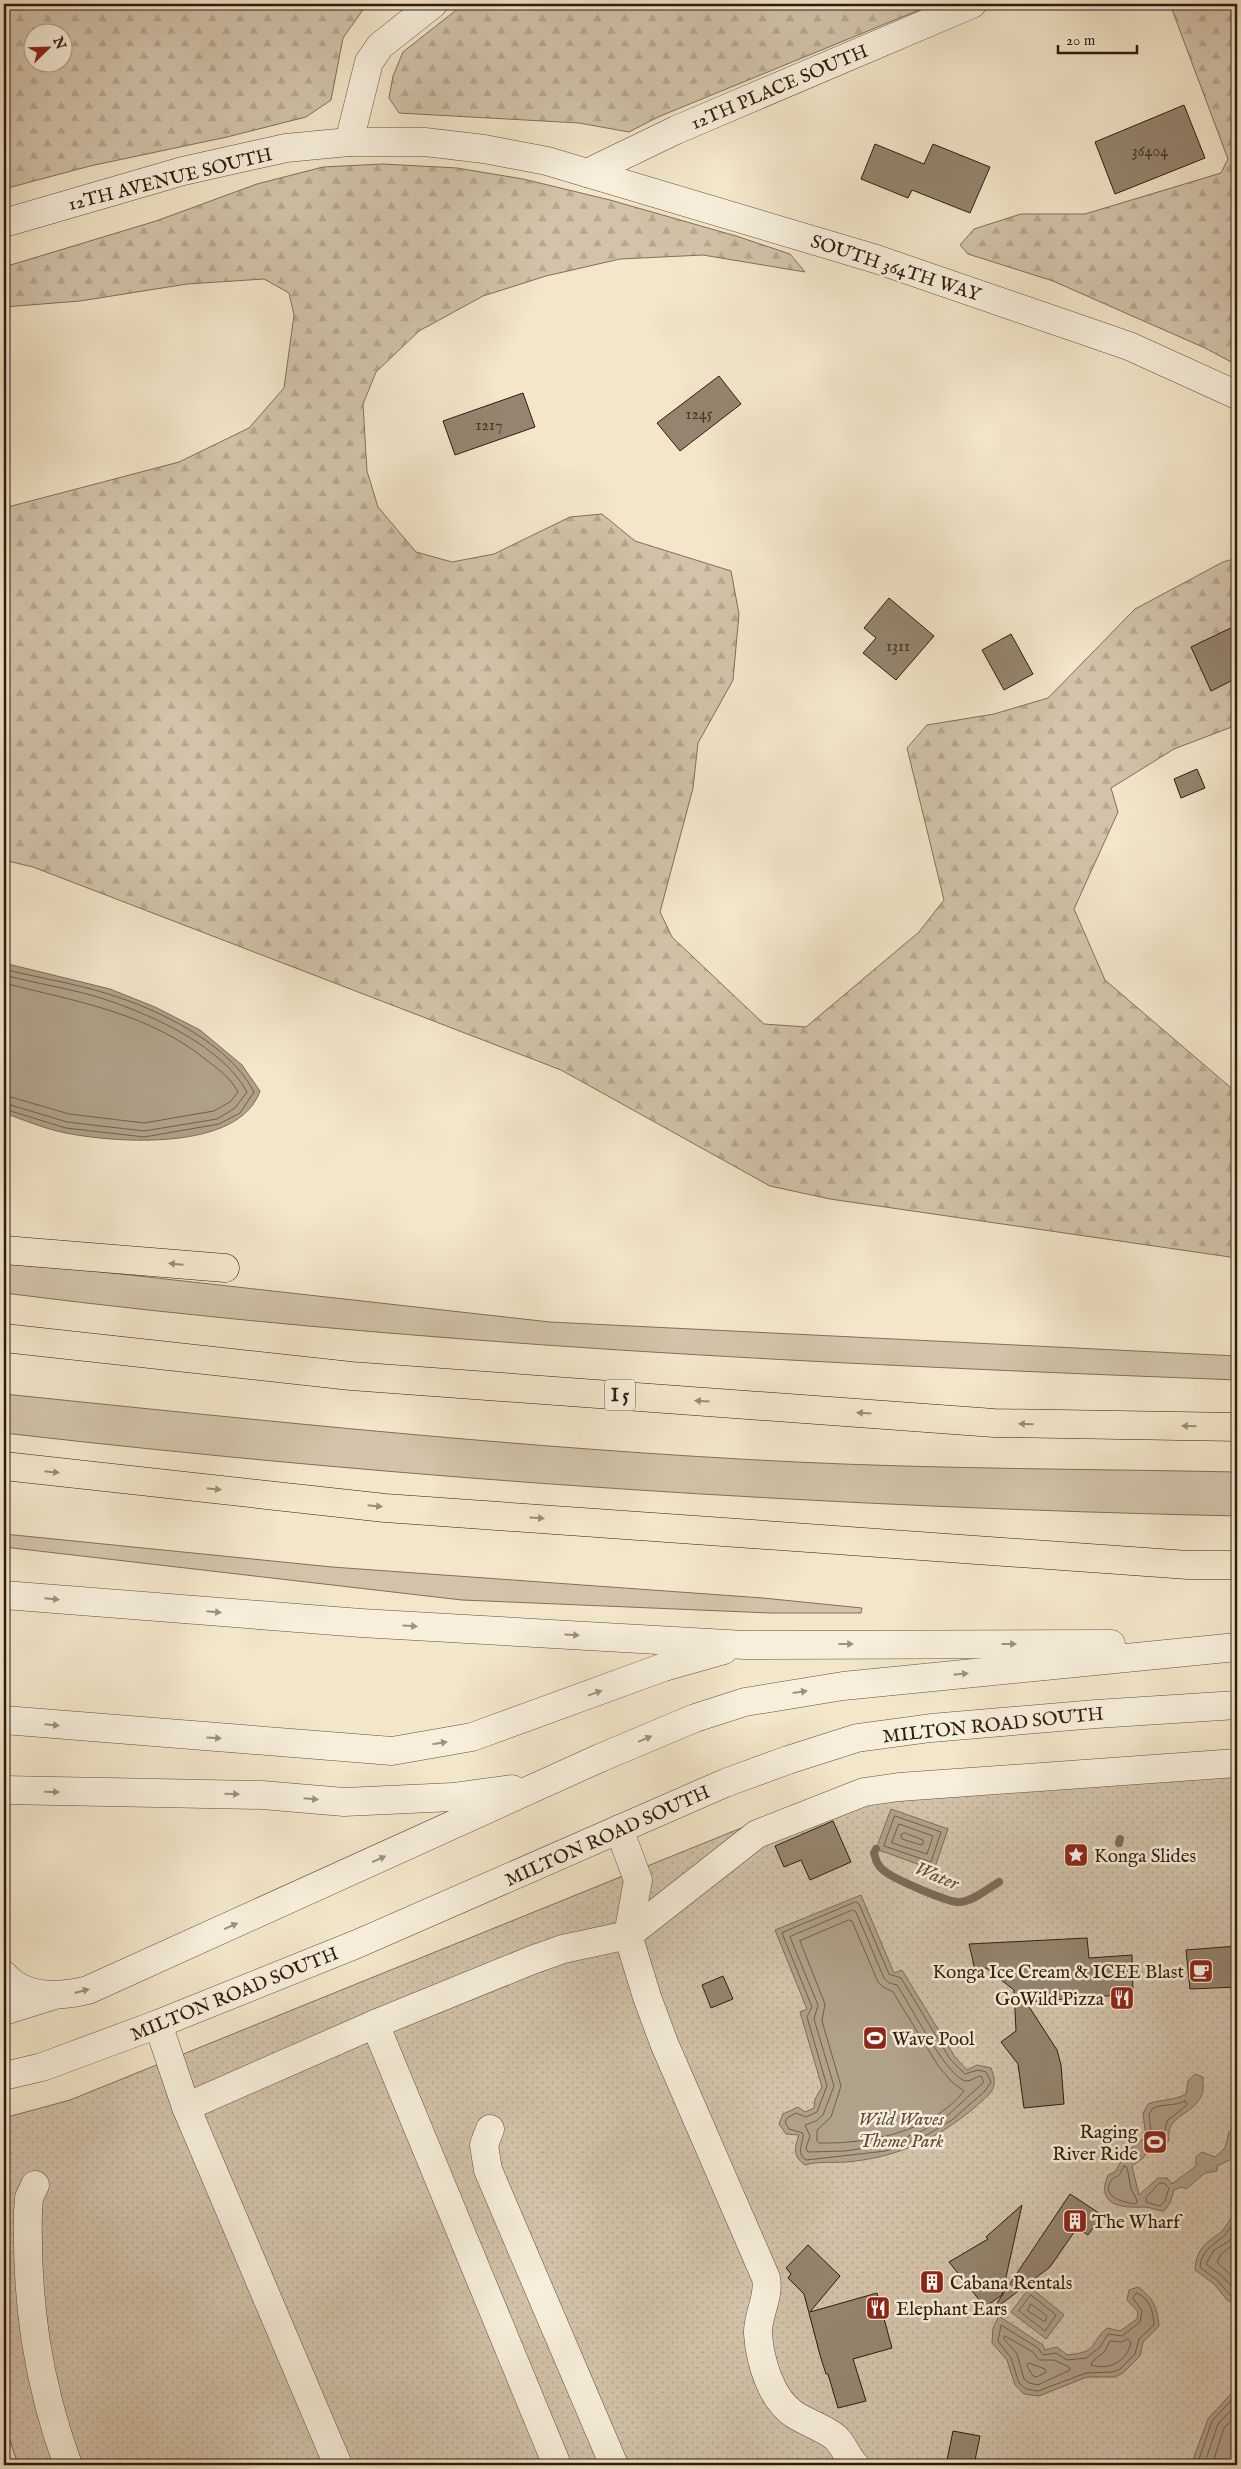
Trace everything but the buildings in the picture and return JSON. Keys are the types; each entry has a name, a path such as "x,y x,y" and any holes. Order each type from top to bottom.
{"highway":[{"path":"4,1250 225,1268"},
{"name":"I 5","path":"4,1338 351,1376 994,1423 1237,1427"},
{"path":"4,1466 385,1508 1178,1564 1230,1561"}],"street":[{"path":"349,142 369,62 380,46 432,4"},
{"name":"12TH PLACE SOUTH","path":"588,173 676,130 972,4"},
{"name":"12TH AVENUE SOUTH","path":"4,223 183,170 286,148 349,142 425,142 484,149 548,161"},
{"name":"SOUTH 364TH WAY","path":"548,161 886,262 1129,346 1237,395"},
{"path":"4,1595 361,1623 745,1645 1237,1645"},
{"path":"4,1720 392,1751 472,1737 664,1668 745,1645"},
{"path":"4,1790 262,1795 344,1802 453,1797 512,1789 557,1776 695,1718 745,1702 797,1692 1237,1645"},
{"name":"MILTON ROAD SOUTH","path":"4,2076 42,2067 158,2024 357,1944 725,1783 857,1738 931,1728 1096,1714 1237,1705"},
{"path":"4,1975 19,1986 35,1993 53,1995 68,1994 108,1982 600,1758"},
{"path":"186,2107 375,2024 563,1949 628,1935 757,1834 864,1792 899,1787 1237,1763"},
{"path":"619,1829 638,1880 628,1935 647,1997 664,2043 766,2278 766,2295 758,2329 759,2347 776,2395 787,2409 836,2438 855,2465"},
{"path":"4,2011 53,1995"},
{"path":"158,2024 186,2107 338,2465"},
{"path":"375,2024 557,2465"},
{"path":"490,2130 484,2145 488,2170 614,2465"},
{"path":"36,2185 30,2198 28,2211 29,2299 51,2416 68,2465"}],"green space":[{"path":"4,4 367,4 343,38 331,100 306,117 227,137 90,166 4,189"},
{"path":"464,4 928,4 924,8 658,117 629,132 579,123 399,113 389,98 393,76 403,52"},
{"path":"1170,4 1237,4 1237,365 1205,348 1053,281 968,254 960,245 974,229 1021,214 1085,214 1221,173 1228,159"},
{"path":"383,164 457,168 523,179 610,200 736,236 790,254 805,272 703,255 620,259 546,276 483,296 419,331 376,372 363,404 367,471 378,507 416,552 452,562 494,554 570,517 602,514 635,541 731,571 739,614 733,680 698,743 693,788 660,912 672,937 764,1024 806,1027 919,932 944,900 907,748 927,725 994,714 1048,698 1135,609 1223,562 1237,558 1237,725 1174,749 1111,788 1118,812 1074,909 1105,980 1237,1093 1237,1258 830,1199 770,1186 561,1070 33,867 4,860 4,508 179,462 249,428 284,388 294,315 289,293 264,279 187,284 80,301 4,307 4,267 156,221 257,184 323,167"},
{"path":"4,1261 550,1322 1237,1356 1237,1380 928,1367 619,1350 311,1326 4,1293"},
{"path":"4,1394 399,1433 597,1450 796,1462 906,1466 1237,1472 1237,1516 928,1506 619,1489 311,1465 158,1450 4,1433"},
{"path":"4,1534 332,1567 763,1598 862,1608 861,1613 770,1613 462,1600 4,1547"},
{"name":"Wild Waves Theme Park","path":"1237,1757 1237,2465 18,2465 4,2422 4,2118 70,2100 756,1822 881,1782"}],"water":[{"path":"4,963 110,989 155,1007 200,1030 242,1065 260,1091 248,1111 228,1125 203,1134 174,1139 144,1140 88,1137 50,1129 4,1113"},
{"path":"891,1809 948,1829 934,1870 876,1849"},
{"name":"Wave Pool","path":"861,1895 894,1973 902,1970 955,2057 967,2070 977,2065 991,2068 994,2087 988,2095 960,2119 914,2146 864,2160 805,2165 798,2158 796,2152 799,2135 786,2134 779,2124 783,2114 798,2107 805,2112 814,2108 815,2099 822,2087 800,2012 807,2009 775,1930"},
{"name":"Raging River Ride","path":"1195,2074 1203,2077 1203,2092 1198,2101 1171,2125 1169,2141 1159,2148 1153,2145 1143,2158 1132,2166 1139,2195 1158,2178 1167,2178 1172,2184 1196,2166 1196,2157 1202,2152 1215,2157 1225,2148 1229,2132 1237,2126 1237,2153 1232,2159 1217,2166 1217,2171 1205,2173 1186,2189 1181,2187 1174,2190 1170,2203 1164,2211 1147,2207 1127,2207 1113,2203 1105,2193 1108,2175 1115,2172 1127,2151 1146,2137 1143,2114 1148,2104 1177,2098 1186,2094 1188,2081"},
{"path":"1232,2217 1237,2219 1237,2305 1227,2300 1214,2284 1195,2270 1199,2252 1209,2241 1222,2232"},
{"path":"1030,2287 1064,2315 1046,2339 1011,2312"},
{"path":"1138,2287 1148,2295 1154,2304 1159,2326 1143,2342 1140,2356 1123,2373 1115,2377 1087,2377 1039,2396 1024,2394 1015,2385 1007,2360 992,2343 993,2328 999,2316 1043,2345 1045,2350 1057,2347 1067,2355 1077,2354 1089,2350 1107,2328 1120,2331 1137,2319 1138,2312 1127,2300 1129,2290"},
{"path":"1237,2387 1237,2465 1191,2465 1208,2419"}],"waterway":[{"path":"1119,1843 1120,1839"},
{"name":"Water","path":"876,1849 874,1853 877,1862 888,1874 921,1890 955,1902 971,1899 999,1882"}],"place":[{"name":"Konga Slides","path":"1076,1855"},
{"name":"Konga Ice Cream & ICEE Blast","path":"1201,1971"},
{"name":"GoWild Pizza","path":"1122,1998"},
{"name":"Wave Pool","path":"875,2038"},
{"name":"Raging River Ride","path":"1155,2142"},
{"name":"The Wharf","path":"1075,2221"},
{"name":"Cabana Rentals","path":"932,2282"},
{"name":"Elephant Ears","path":"878,2308"}]}
